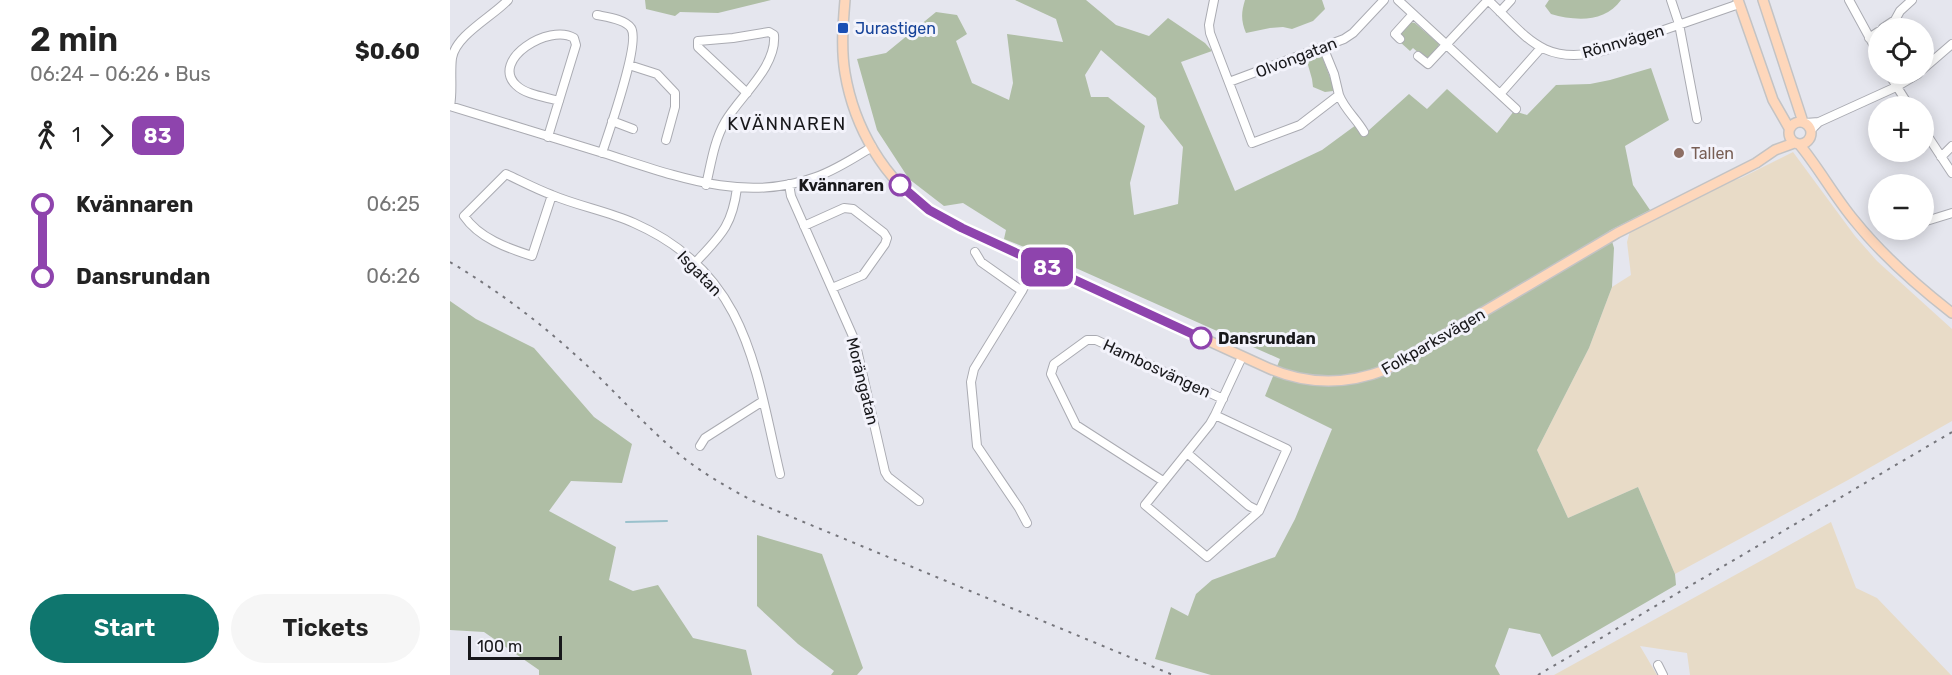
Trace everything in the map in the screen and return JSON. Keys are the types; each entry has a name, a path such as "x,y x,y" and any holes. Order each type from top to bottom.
{"main road":[{"name":"Folkparksvägen","path":"845,0 843,28 845,72 854,109 882,164 900,185 929,210 962,228 1242,357 1299,379 1352,380 1385,370 1617,233 1756,163 1803,134"},
{"path":"1763,0 1803,134 1818,169 1839,201 1872,242 1903,272 1952,313"},
{"path":"1738,2 1773,100 1789,130 1790,138 1803,134"},
{"path":"1789,130 1795,123 1803,134"},
{"name":"Folkparksvägen","path":"1775,150 1789,130"}],"street":[{"path":"508,0 457,45 452,59 453,85 450,106 706,185 761,188 789,184 824,174 872,147"},
{"path":"1214,0 1209,25 1210,33 1252,143 1300,125 1339,95"},
{"name":"Olvongatan","path":"1229,82 1323,47 1353,33 1384,0"},
{"path":"1398,0 1516,109"},
{"path":"1418,56 1428,64 1488,0"},
{"name":"Rönnvägen","path":"1488,0 1540,49 1568,56 1586,55 1738,2"},
{"path":"1500,12 1511,0"},
{"path":"1671,0 1679,24 1697,118"},
{"path":"1849,0 1868,36"},
{"path":"1896,18 1912,0"},
{"path":"1400,39 1395,34 1413,14"},
{"path":"597,15 615,19 631,27 633,48 602,153"},
{"path":"706,185 719,135 730,114 747,93 755,83 773,47 774,35 762,32 698,42 698,48 747,93"},
{"path":"548,137 559,101 576,45 571,36 552,34 526,46 513,61 510,73 513,83 523,90 559,101"},
{"path":"1934,60 1952,44"},
{"path":"1323,47 1334,74 1339,95 1349,115 1356,119 1364,132"},
{"path":"1500,93 1540,49"},
{"path":"629,65 657,74 675,93 675,107 666,140"},
{"path":"1894,84 1902,96"},
{"name":"Folkparksvägen","path":"1803,134 1819,122 1901,84"},
{"path":"612,121 633,129"},
{"path":"1934,146 1952,173"},
{"path":"1941,157 1952,146"},
{"name":"Isgatan","path":"552,195 532,256 501,246 470,224 464,216 506,174 552,195 632,222 677,248 711,279 734,312 751,350 780,474"},
{"name":"Morängatan","path":"789,184 791,196 855,341 885,472 888,477 919,501"},
{"path":"695,263 722,235 729,224 734,211 737,188"},
{"path":"804,226 844,208 853,209 884,233 887,238 863,275 832,288"},
{"path":"1934,219 1952,213"},
{"path":"975,252 981,262 1022,291"},
{"path":"1028,523 977,446 971,382 974,369 1022,291 1036,262"},
{"name":"Hambosvängen","path":"1164,481 1076,425 1051,374 1054,364 1088,340 1095,340 1223,399"},
{"path":"1215,415 1287,449 1259,511 1207,557 1145,505 1210,424 1242,357"},
{"path":"700,446 705,438 763,401"},
{"path":"1187,453 1249,506 1259,511"},
{"path":"1658,665 1663,675"}],"shaded area":[{"path":"1793,152 1855,236 1877,261 1952,329 1952,421 1675,574 1638,487 1568,518 1537,450 1589,348 1612,287 1631,275 1627,242 1630,231"},
{"path":"1831,522 1856,588 1877,598 1951,675 1690,675 1687,653 1640,646 1657,675 1554,675"}],"green space":[{"path":"645,0 771,0 718,13 680,12 675,16 646,9"},
{"path":"1015,0 1086,0 1116,25 1149,36 1168,18 1205,43 1212,51 1181,62 1235,191 1322,150 1356,125 1368,131 1409,94 1427,109 1447,89 1497,133 1514,111 1527,115 1556,85 1590,84 1651,68 1669,120 1625,146 1633,185 1650,210 1609,231 1614,248 1612,287 1589,348 1537,450 1568,518 1638,487 1675,574 1676,585 1552,657 1540,634 1509,628 1495,666 1500,675 1211,675 1155,659 1171,607 1188,616 1196,594 1212,580 1275,557 1295,519 1332,429 1265,396 1280,359 1069,265 1004,239 1006,230 963,203 944,206 909,179 877,130 857,59 886,53 936,12 957,15 967,34 956,41 972,83 1009,100 1013,83 1007,34 1063,42 1056,19","holes":["1101,50 1156,98 1160,118 1183,147 1178,204 1134,215 1130,183 1145,126 1108,97 1091,97 1085,75"]},
{"path":"1245,0 1322,0 1325,9 1313,21 1292,29 1270,28 1246,33 1242,17"},
{"path":"1549,0 1621,0 1607,13 1579,19 1551,14 1545,6"},
{"path":"1410,22 1415,23 1439,44 1427,60 1413,48 1410,51 1400,42 1404,38 1400,34"},
{"path":"1318,52 1322,56 1334,88 1333,91 1325,92 1313,87 1306,58"},
{"path":"450,301 476,319 534,348 594,417 632,444 622,483 571,481 549,511 616,547 609,580 633,591 658,585 693,638 746,650 752,675 539,675 539,670 484,632 450,630"},
{"path":"757,535 822,554 863,668 857,675 831,675 834,671 798,644 757,606"}],"waterway":[{"path":"626,522 667,521"}],"railway":[{"path":"450,262 502,296 550,333 680,455 706,474 753,501 1173,675"},
{"path":"1538,675 1952,432"}],"bus line":[{"name":"83","path":"900,185 929,210 962,228 1201,338"}],"place":[{"name":"Jurastigen","path":"843,28"},
{"name":"Tallen","path":"1679,153"},
{"name":"Kvännaren","path":"900,185"},
{"name":"Dansrundan","path":"1201,338"}],"district":[{"name":"KVÄNNAREN","path":"787,124"}]}
